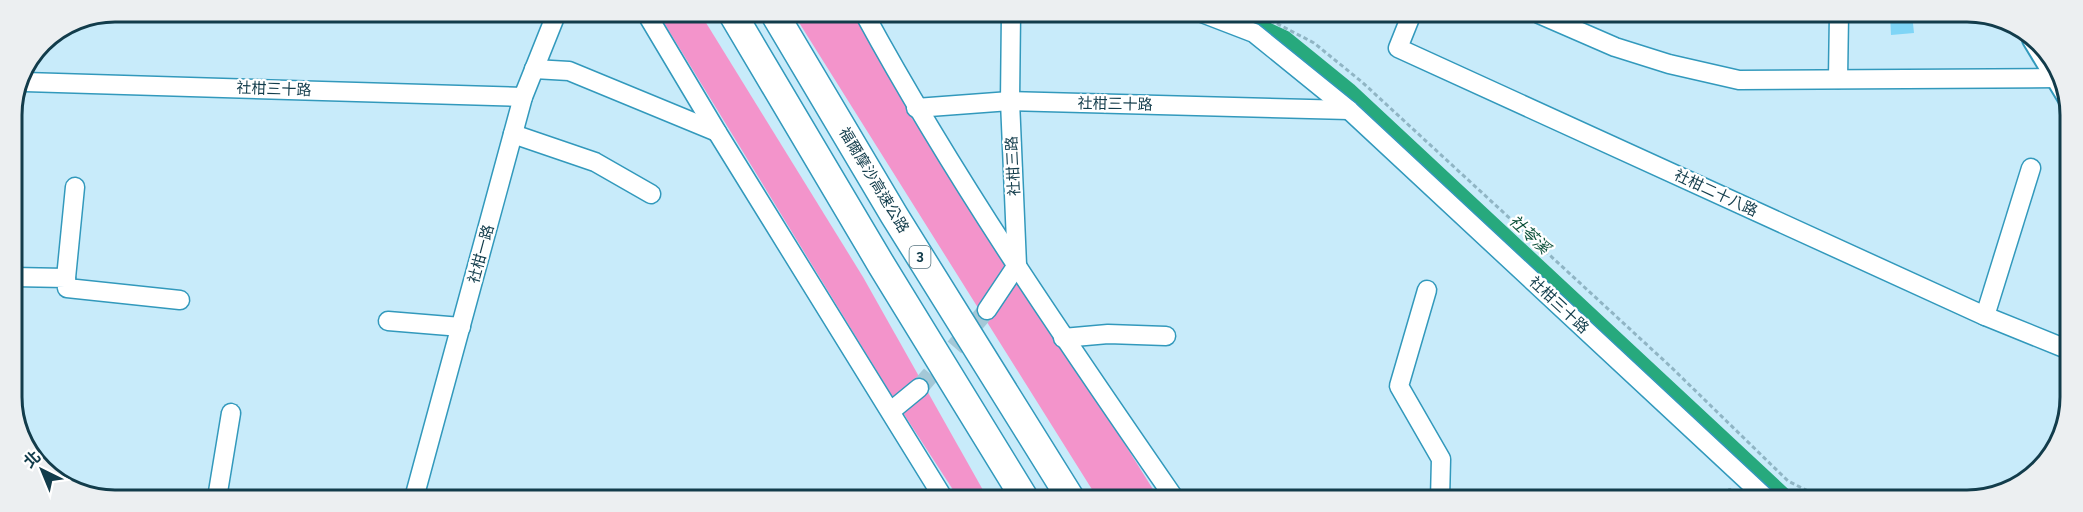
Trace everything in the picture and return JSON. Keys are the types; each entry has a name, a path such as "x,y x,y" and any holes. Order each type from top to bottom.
{"highway":[{"name":"3","path":"737,22 882,266 958,386 1019,490"},
{"name":"福爾摩沙高速公路","path":"779,22 922,261 1065,489"},
{"path":"922,261 1081,489"},
{"path":"958,386 1012,490"}],"street":[{"name":"社柑一路","path":"416,490 523,97 553,22"},
{"path":"651,22 938,490"},
{"path":"869,22 916,108 1064,338 1168,489"},
{"name":"社柑三路","path":"1011,22 1010,101 1017,265"},
{"name":"社柑三十路","path":"1225,22 1254,33 1349,110 1756,489"},
{"name":"社柑二十八路","path":"1409,22 1398,48 1985,316 2060,347"},
{"path":"1557,22 1615,47 1669,64 1739,80 1838,79 2055,84"},
{"path":"1838,79 1839,22"},
{"path":"534,69 569,71 717,132"},
{"name":"社柑三十路","path":"29,82 523,97"},
{"name":"社柑三十路","path":"916,108 1010,101 1349,110"},
{"path":"513,134 595,162 651,194"},
{"path":"1985,316 2031,168"},
{"path":"75,187 67,288 180,300"},
{"path":"987,310 1017,265"},
{"path":"22,277 66,278"},
{"path":"1427,290 1399,386 1441,459 1440,489"},
{"path":"388,321 461,327"},
{"path":"1064,338 1108,334 1166,336"},
{"path":"891,411 919,388"},
{"path":"218,490 231,413"}],"path":[{"path":"1274,22 1314,43 1362,82 1671,368 1788,481 1804,489"}],"shaded area":[{"path":"664,22 706,22 863,277 983,490 953,490 894,399"},
{"path":"799,22 860,22 912,118 1024,282 1153,489 1092,489"}],"building":[{"path":"1890,22 1913,22 1914,33 1891,35"}],"waterway":[{"name":"社苓溪","path":"1251,22 1285,38 1349,90 1777,489"}],"tunnel":[{"path":"919,388 987,310"}]}
